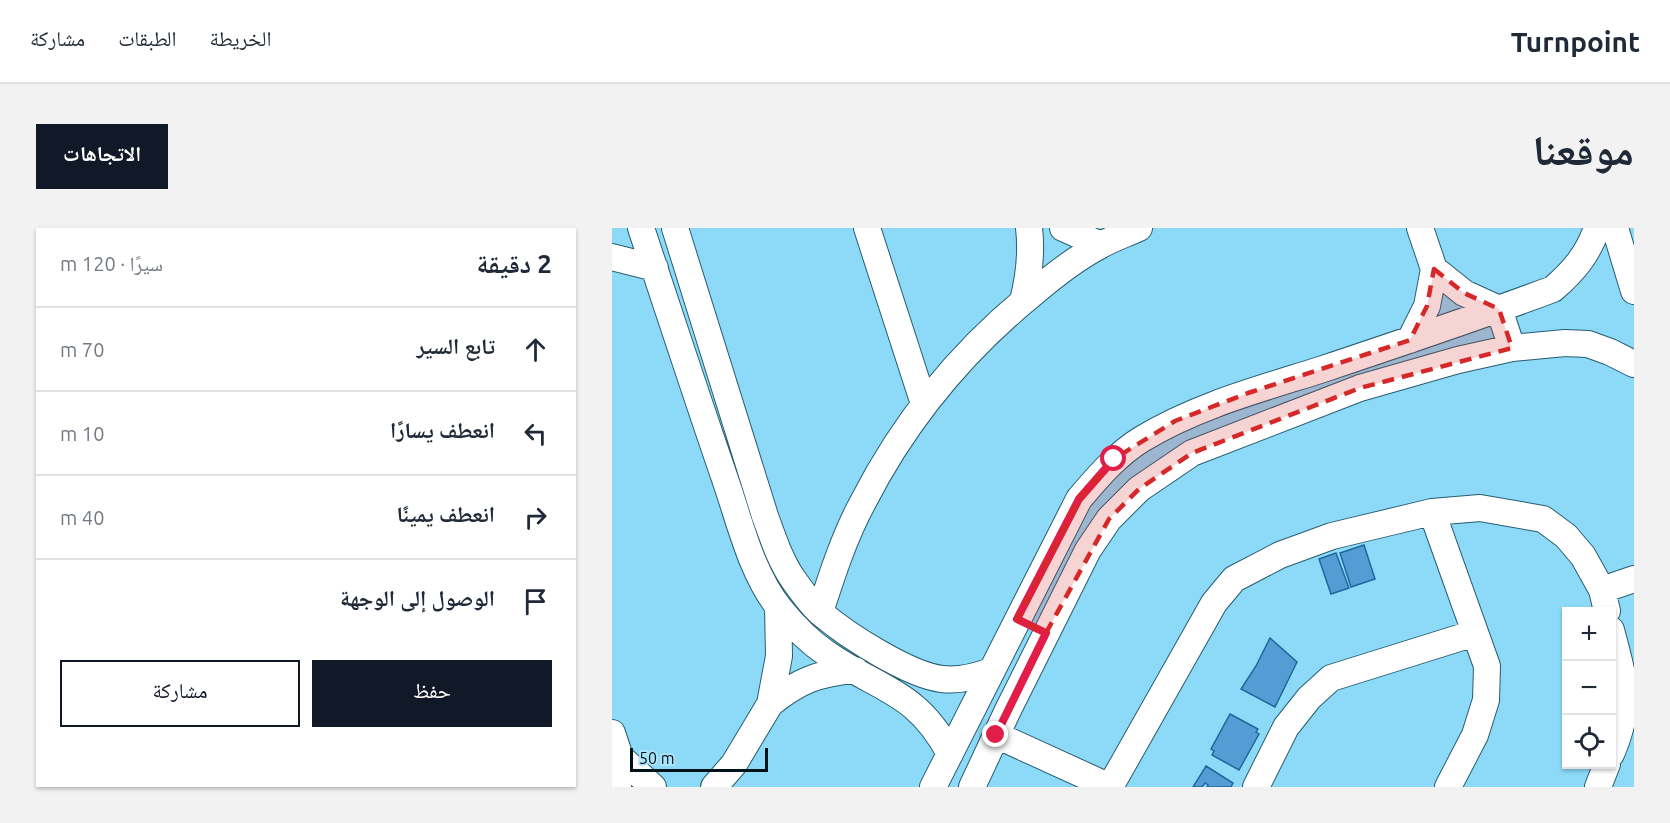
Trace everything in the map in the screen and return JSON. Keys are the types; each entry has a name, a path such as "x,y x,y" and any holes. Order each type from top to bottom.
{"street":[{"path":"641,228 761,579 778,607 801,632 826,653 898,693 915,706 933,725 950,754"},
{"path":"675,228 776,548 793,578 820,612 856,638 911,670 926,676 959,679 991,671"},
{"path":"867,228 924,404"},
{"path":"1023,301 1030,260 1029,228"},
{"path":"1063,228 1101,245"},
{"path":"820,612 838,557 862,503 890,453 924,404 970,350 1023,301 1060,271 1101,245 1139,228"},
{"path":"1410,340 1427,306 1434,269 1420,228"},
{"path":"933,787 1079,499 1114,459 1141,440 1175,421 1248,393 1410,340 1553,289 1572,272 1587,252 1597,228"},
{"path":"1615,228 1634,291"},
{"path":"612,257 655,268"},
{"path":"1434,269 1464,293 1499,309 1512,348"},
{"path":"972,787 1088,550 1109,519 1139,489 1192,453 1360,388 1458,360 1512,348 1565,343 1587,344 1634,364"},
{"path":"1321,370 1329,400"},
{"path":"698,400 726,391"},
{"path":"996,735 1110,787 1214,603 1234,579 1280,555 1332,536 1432,512 1480,508 1543,519 1566,536 1583,556 1604,601 1634,579"},
{"path":"1432,512 1487,666 1486,700 1475,735 1448,787"},
{"path":"770,704 779,656 778,607"},
{"path":"1017,619 1046,633"},
{"path":"1256,787 1286,727 1309,698 1331,678 1475,633"},
{"path":"1616,649 1625,684 1624,718 1616,740"},
{"path":"714,787 734,764 770,704 788,689 809,678 831,672 855,670"},
{"path":"898,693 911,670"},
{"path":"616,745 618,787"},
{"path":"616,745 654,787"},
{"path":"1598,787 1605,769"}],"highlighted area":[{"path":"1434,269 1464,293 1499,309 1512,348 1360,388 1192,453 1139,489 1109,519 1046,633 1017,619 1079,499 1114,459 1175,421 1248,393 1410,340 1427,306"}],"building":[{"path":"1364,545 1375,579 1351,587 1340,553"},
{"path":"1336,553 1349,588 1331,594 1319,559"},
{"path":"1270,638 1297,662 1275,707 1241,689"},
{"path":"1230,714 1258,729 1256,732 1259,734 1239,770 1212,755 1214,751 1211,749"},
{"path":"1206,766 1233,783 1231,787 1207,787 1205,783 1202,787 1193,787"}],"route":[{"path":"996,735 1046,633 1017,619 1079,499 1114,459"}]}
